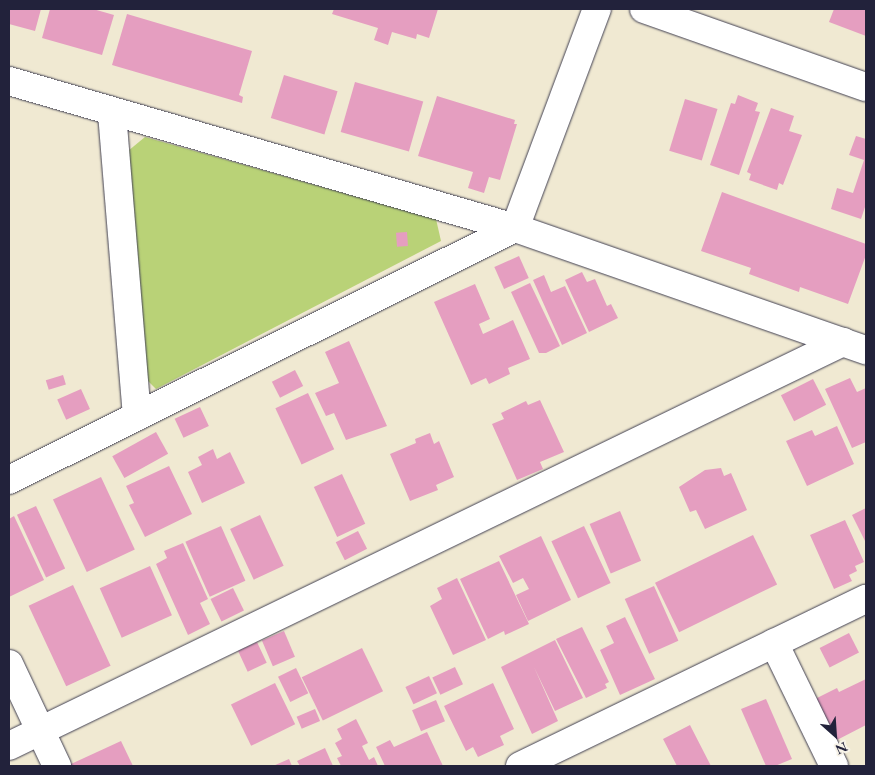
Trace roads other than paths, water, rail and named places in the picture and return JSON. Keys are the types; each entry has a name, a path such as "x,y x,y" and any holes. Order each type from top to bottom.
{"street":[{"path":"9,480 515,228 597,9"},
{"path":"644,9 866,86"},
{"path":"9,81 112,113 515,228 855,346"},
{"path":"112,113 137,416"},
{"path":"9,746 855,346"},
{"path":"520,766 866,599"},
{"path":"774,643 834,766"},
{"path":"9,664 57,766"}]}
